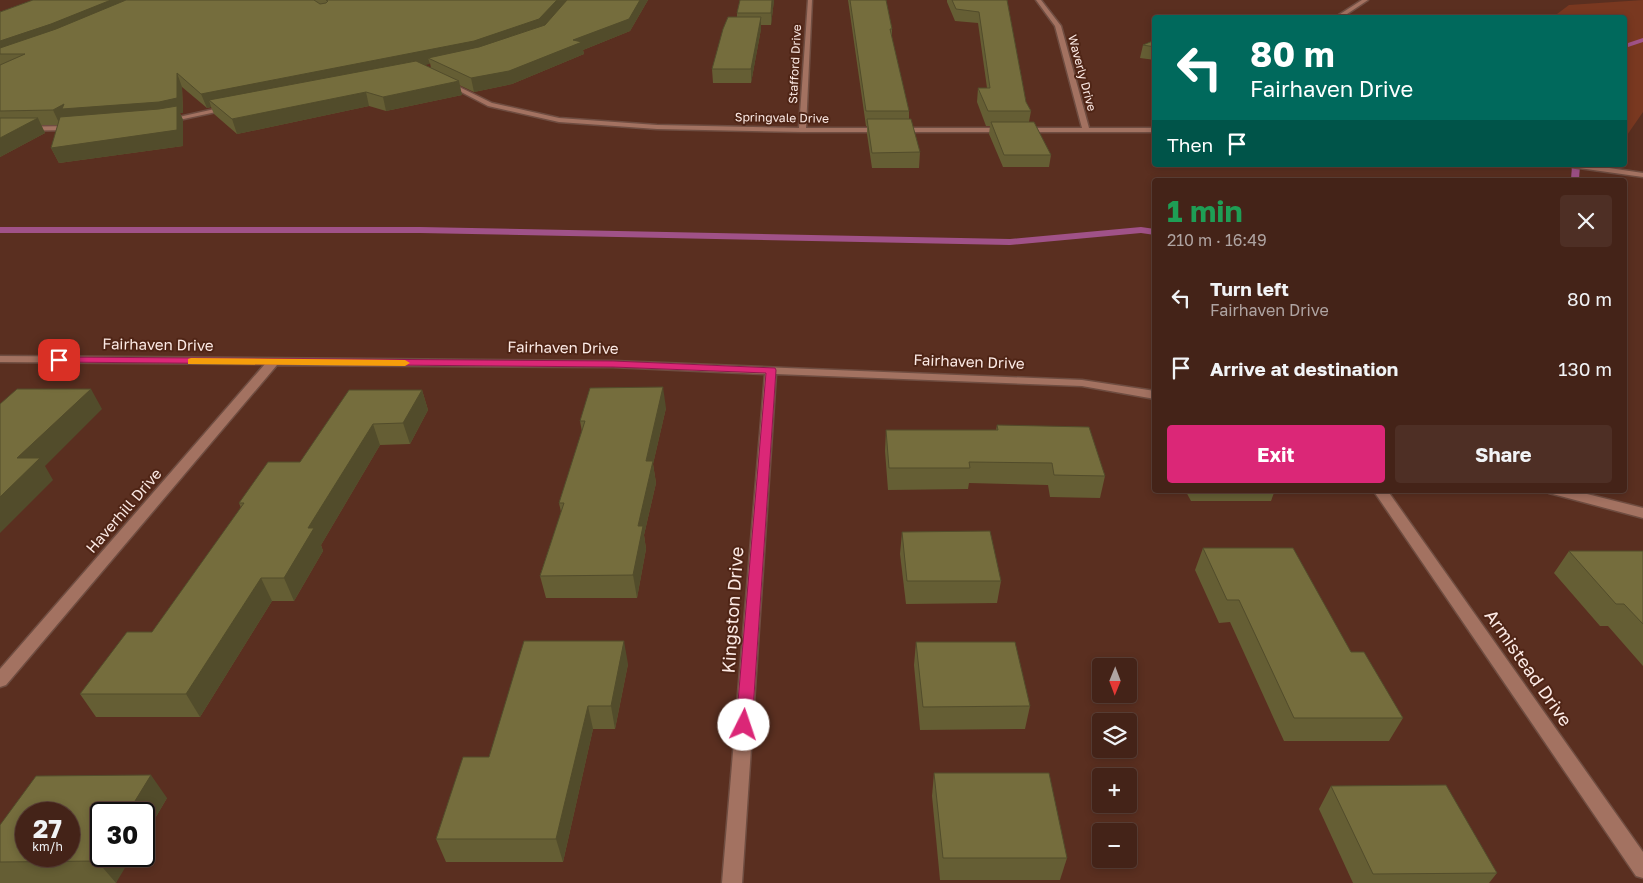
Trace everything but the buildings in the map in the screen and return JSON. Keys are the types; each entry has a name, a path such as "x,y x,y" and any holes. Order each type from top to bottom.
{"street":[{"name":"Stafford Drive","path":"802,130 810,0"},
{"name":"Waverly Drive","path":"1038,0 1058,26 1086,129"},
{"path":"1341,15 1366,0"},
{"name":"Springvale Drive","path":"438,79 490,105 559,120 657,127 802,130 1152,130"},
{"path":"156,121 234,107"},
{"path":"0,129 82,127"},
{"path":"1586,167 1643,175"},
{"name":"Fairhaven Drive","path":"0,359 613,364 1082,383 1152,395"},
{"name":"Haverhill Drive","path":"0,680 273,362"},
{"name":"Kingston Drive","path":"732,883 771,370"},
{"name":"Armistead Drive","path":"1382,493 1643,869"},
{"path":"1566,493 1643,513"}],"shaded area":[{"path":"1643,0 1643,112 1627,135 1627,15 1556,15 1569,5"}],"waterway":[{"path":"1627,45 1643,40"},
{"path":"1575,178 1576,167"},
{"path":"0,230 420,230 1010,242 1141,230 1152,232"}],"slow traffic":[{"path":"191,361 405,363"}],"route":[{"path":"59,360 613,364 771,370 744,725"}]}
